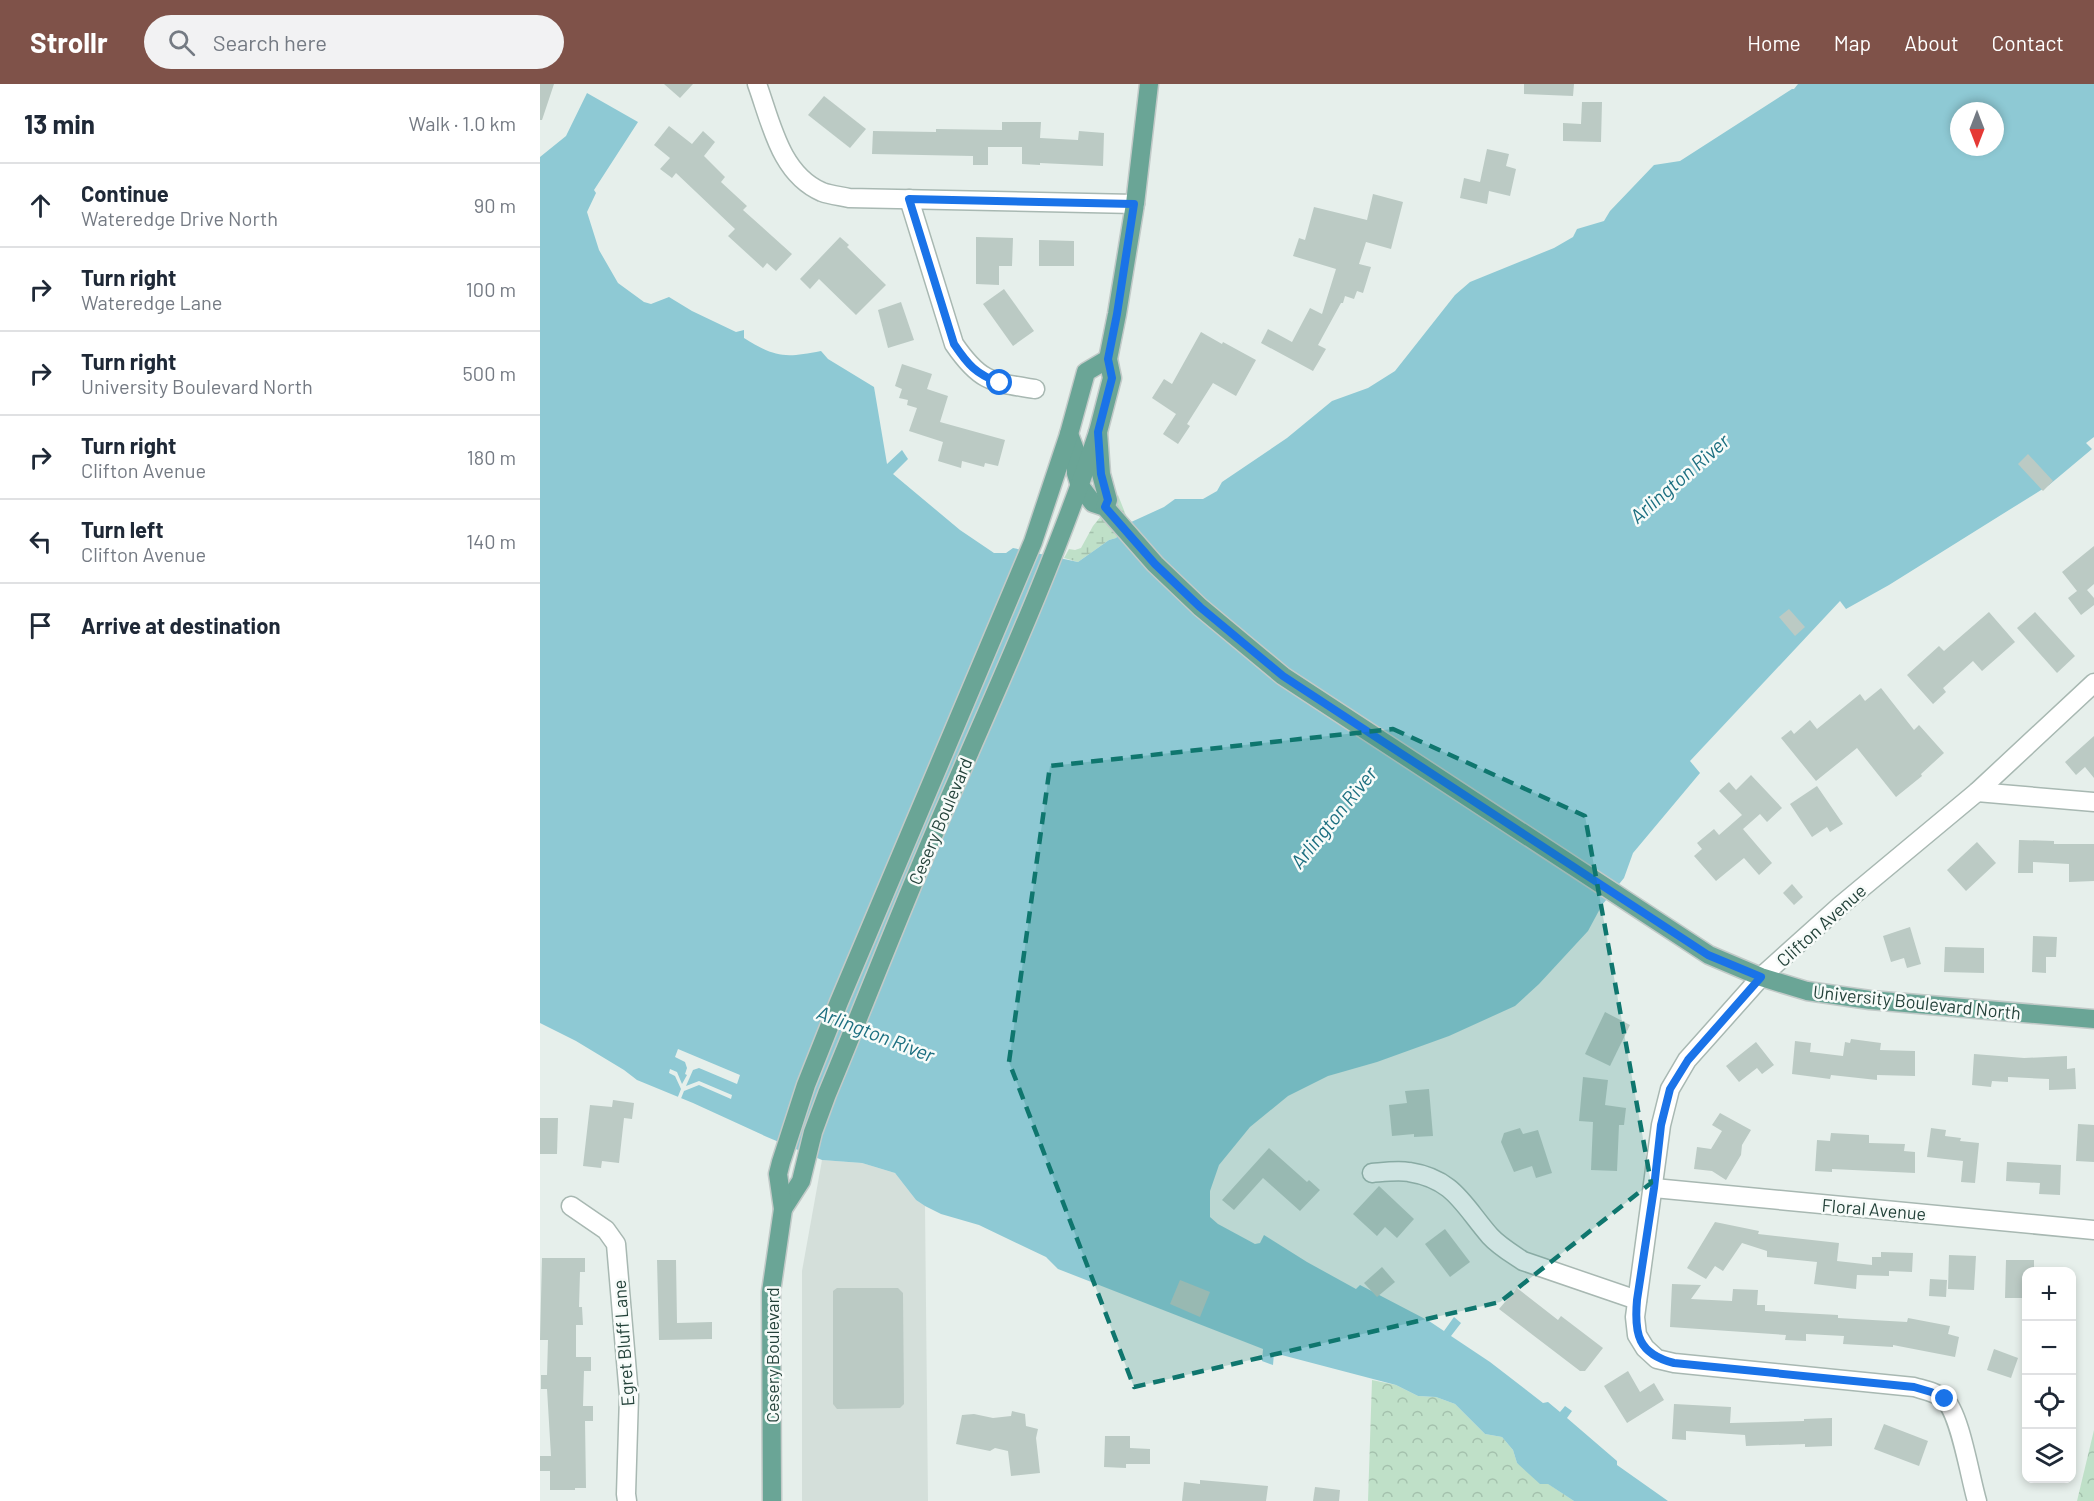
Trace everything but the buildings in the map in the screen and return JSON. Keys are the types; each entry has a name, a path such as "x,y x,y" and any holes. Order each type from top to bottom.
{"main road":[{"path":"1105,507 1108,500 1101,474 1098,432 1112,378 1108,359 1134,204 1149,84"},
{"path":"1080,486 1076,473 1075,450 1069,434 1086,372 1108,359"},
{"name":"Cesery Boulevard","path":"783,1209 801,1181 813,1132 827,1094 1055,550 1098,432"},
{"name":"Cesery Boulevard","path":"772,1501 771,1292 783,1209 778,1174 781,1162 806,1085 839,1002 1033,542 1069,434"},
{"name":"University Boulevard North","path":"1080,486 1093,503 1105,507 1155,564 1200,607 1283,676 1708,955 1761,977 1808,991 1870,1000 2094,1019"}],"street":[{"path":"757,84 781,152 801,179 821,192 841,196 909,199 1134,204"},
{"path":"909,199 954,344 968,364 982,376 1000,383 1035,389"},
{"name":"Clifton Avenue","path":"1977,1501 1955,1414 1945,1399 1931,1392 1914,1387 1674,1363 1657,1359 1645,1348 1637,1335 1635,1317 1661,1125 1670,1089 1688,1060 1761,977 1840,906 1977,792 2094,683"},
{"path":"1977,792 2094,802"},
{"path":"1372,1173 1408,1172 1438,1180 1463,1200 1490,1236 1505,1250 1523,1261 1637,1300"},
{"name":"Floral Avenue","path":"1654,1188 2094,1230"},
{"name":"Egret Bluff Lane","path":"571,1206 606,1230 616,1244 629,1396 627,1501"}],"highlighted area":[{"path":"1393,729 1585,816 1651,1183 1500,1302 1134,1387 1009,1062 1050,766"}],"shaded area":[{"path":"822,1160 862,1163 895,1173 916,1200 925,1206 928,1501 802,1501 802,1271"}],"green space":[{"path":"1118,495 1129,523 1116,538 1109,540 1078,562 1064,558 1069,549 1081,548 1093,526"},
{"path":"1372,1380 1396,1385 1418,1396 1436,1397 1455,1404 1485,1434 1502,1437 1513,1450 1517,1463 1574,1501 1368,1501"},
{"path":"2094,1430 2094,1501 2077,1501"}],"water":[{"name":"Arlington River","path":"1798,84 2094,84 2094,437 2086,443 2092,449 2049,485 1889,585 1846,609 1840,601 1690,761 1700,773 1633,853 1624,878 1602,905 1588,931 1539,984 1515,1006 1449,1036 1377,1062 1328,1076 1288,1096 1250,1127 1219,1165 1210,1191 1210,1217 1218,1224 1255,1244 1260,1243 1264,1235 1356,1289 1360,1285 1444,1331 1454,1317 1461,1323 1451,1336 1490,1362 1543,1403 1548,1402 1560,1412 1565,1406 1572,1411 1567,1418 1617,1461 1617,1465 1668,1501 1574,1501 1548,1484 1540,1484 1517,1463 1513,1450 1502,1437 1485,1434 1455,1404 1436,1397 1418,1396 1396,1385 1274,1353 1273,1365 1262,1361 1263,1349 1058,1269 1046,1257 979,1225 941,1214 925,1206 916,1200 895,1173 862,1163 822,1160 767,1137 637,1080 576,1041 540,1023 540,157 566,136 587,93 638,122 594,190 596,193 587,212 599,250 618,283 644,302 651,304 669,297 736,332 744,330 744,338 773,353 798,355 821,351 828,359 874,387 887,464 902,450 908,459 893,474 960,530 994,553 1006,553 1013,548 1078,562 1109,540 1116,538 1129,523 1164,507 1175,499 1203,499 1217,491 1222,482 1287,438 1332,401 1368,388 1395,371 1455,295 1470,282 1554,248 1573,237 1577,229 1604,221 1610,211 1654,165 1680,161"}],"pier":[{"path":"678,1049 740,1075 737,1084 699,1068 693,1070 686,1086 699,1081 732,1095 731,1099 699,1085 684,1091 680,1101 677,1099 681,1089 675,1076 669,1073 670,1069 677,1072 682,1084 687,1075 685,1074 687,1068 685,1062 675,1057"}],"route":[{"path":"1000,383 982,376 968,364 954,344 909,199 1134,204 1108,359 1112,378 1098,432 1098,460 1108,500 1105,507 1155,564 1200,607 1283,676 1708,955 1761,977 1688,1060 1670,1089 1661,1125 1635,1317 1637,1335 1645,1348 1657,1359 1674,1363 1914,1387 1945,1399"}]}
